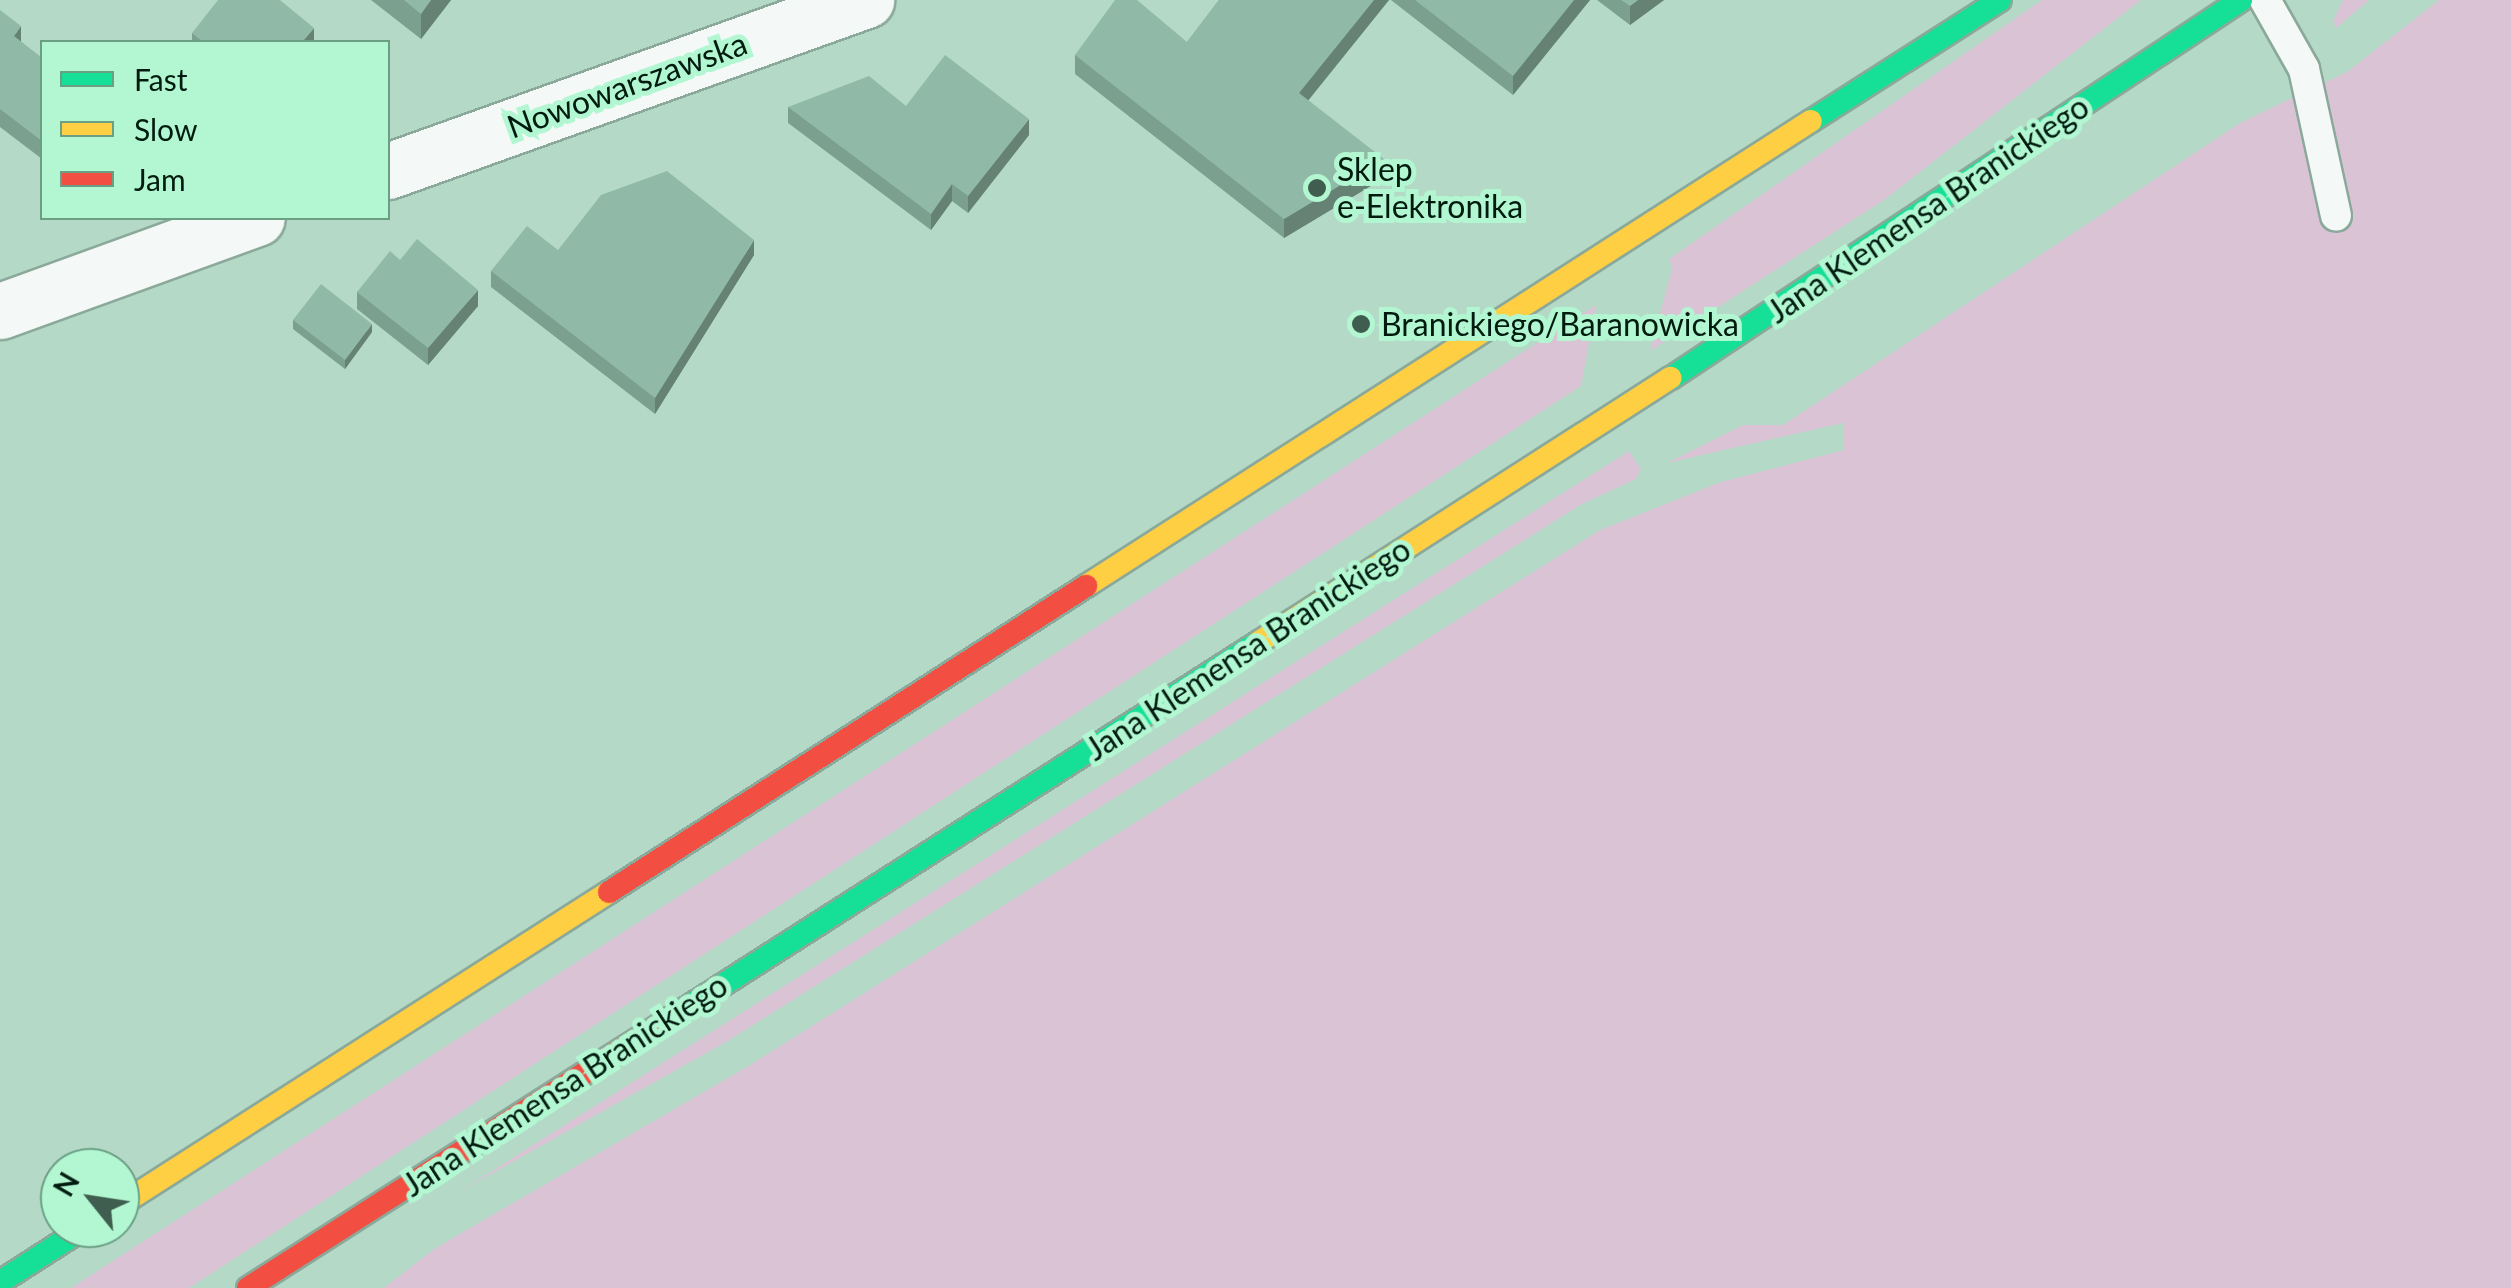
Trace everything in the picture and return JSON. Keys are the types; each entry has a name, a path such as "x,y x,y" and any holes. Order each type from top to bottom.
{"main road":[{"path":"140,1192 2000,0"},
{"name":"Jana Klemensa Branickiego","path":"248,1288 1650,392 2241,0"},
{"path":"0,1282 53,1248"}],"street":[{"name":"Nowowarszawska","path":"390,170 849,3"},
{"path":"0,311 251,220"}],"lane":[{"path":"2265,0 2304,68 2336,216"}],"shaded area":[{"path":"2042,0 2141,0 1884,200 1650,351 1672,269 1669,259"},
{"path":"2343,0 2369,0 2335,29 2334,19"},
{"path":"2439,0 2511,0 2511,1288 384,1288 434,1249 750,1065 1600,530 1721,482 1844,450 1843,423 1667,463 1743,425 1783,425 2240,123 2347,72"},
{"path":"1596,305 1581,386 189,1288 71,1288 133,1248 140,1248 140,1244"},
{"path":"1629,451 1641,469 1636,479 1582,504 726,1042 459,1192"}],"building":[{"path":"218,0 280,0 314,28 304,40 201,40 192,33"},
{"path":"404,0 431,0 421,14"},
{"path":"1115,0 1137,0 1187,42 1219,0 1374,0 1299,93 1384,159 1284,219 1075,55"},
{"path":"1415,0 1574,0 1513,76"},
{"path":"0,10 21,26 14,36 40,56 40,139 0,109"},
{"path":"945,55 1029,119 968,196 952,184 931,214 788,107 869,76 906,106"},
{"path":"667,171 754,240 655,398 491,271 527,226 558,250 601,195"},
{"path":"417,239 478,290 428,348 357,292 390,251 400,260"},
{"path":"321,284 372,324 345,360 293,320"}],"traffic: fast":[{"path":"1811,121 2000,0"},
{"path":"1671,378 2241,0"},
{"path":"671,1018 1259,642"},
{"path":"0,1282 53,1248"}],"traffic: slow":[{"path":"1086,586 1811,121"},
{"path":"1259,642 1671,378"},
{"path":"140,1192 609,892"}],"traffic: jam":[{"path":"609,892 1086,586"},
{"path":"248,1288 671,1018"}],"place":[{"name":"Sklep e-Elektronika","path":"1317,188"},
{"name":"Branickiego/Baranowicka","path":"1361,324"}]}
